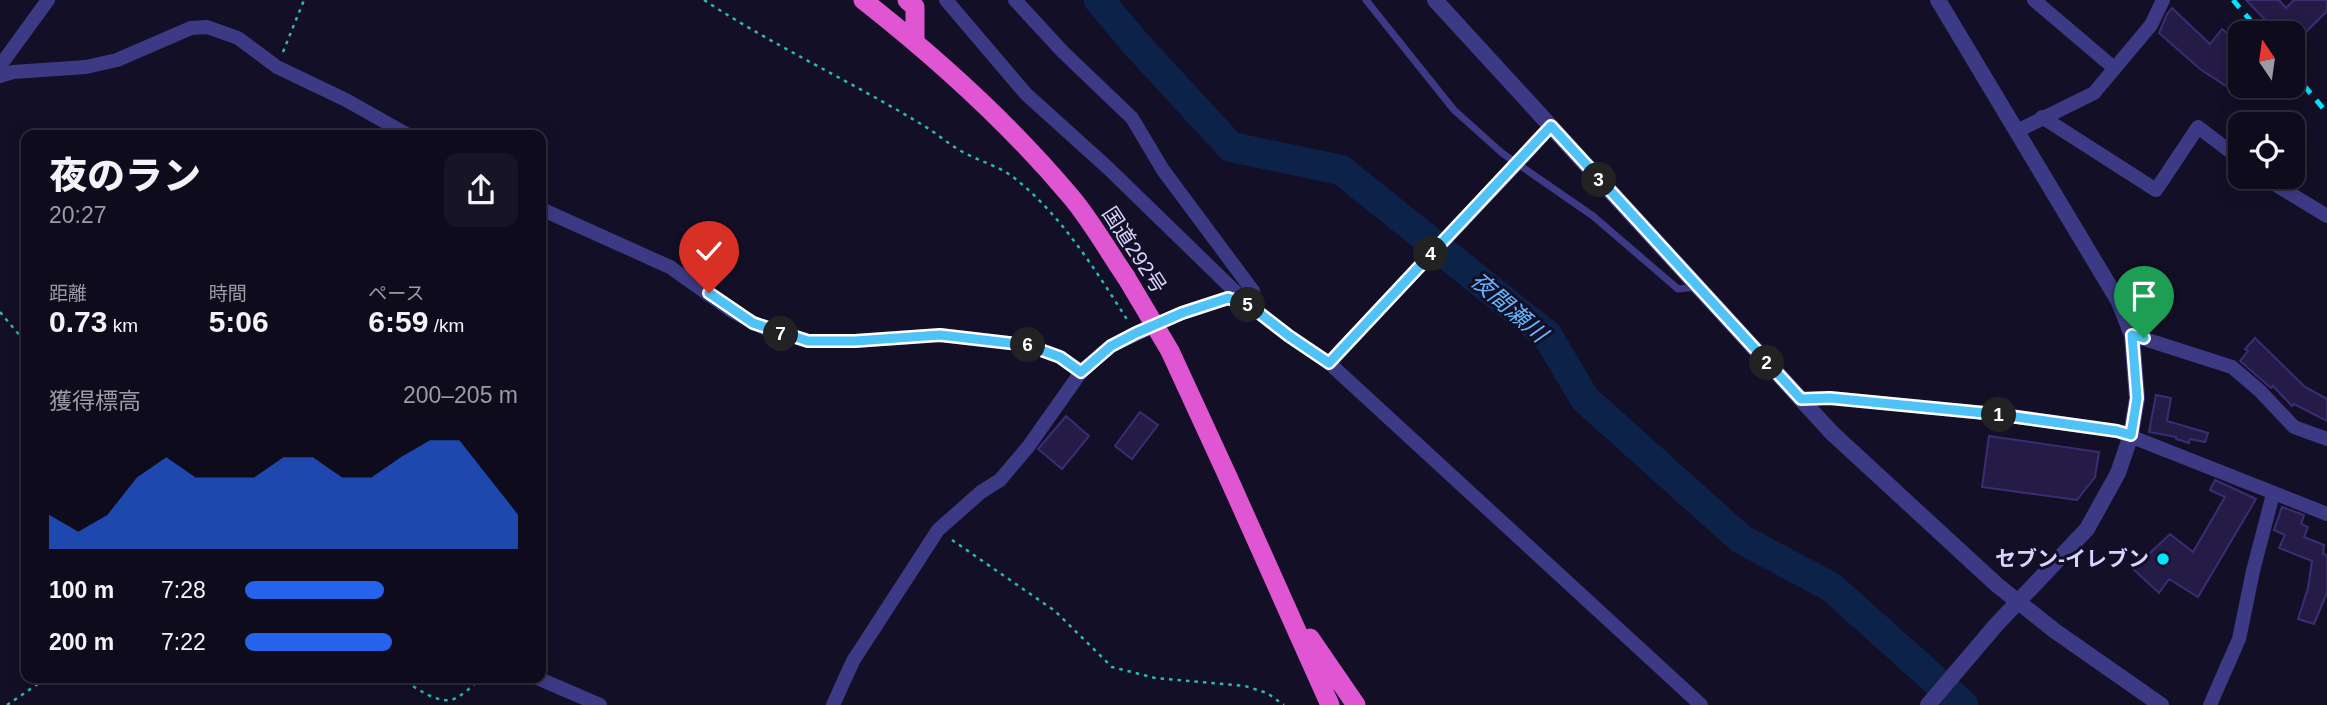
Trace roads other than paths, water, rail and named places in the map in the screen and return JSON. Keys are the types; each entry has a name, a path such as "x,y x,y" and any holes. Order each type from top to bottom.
{"highway":[{"name":"国道292号","path":"863,0 915,41 996,115 1073,199 1126,277 1170,351 1330,705"},
{"path":"907,0 915,7 915,41"},
{"path":"1278,590 1356,705"}],"street":[{"path":"0,66 48,0"},
{"path":"946,0 1026,94 1108,168 1249,305 1289,336 1334,357 1701,705"},
{"path":"1015,0 1063,52 1132,118 1163,170 1253,291 1249,305"},
{"path":"1435,0 1832,433 2018,602 2161,705"},
{"path":"1928,705 2002,619 2087,529 2118,473 2131,435 2137,398 2132,335 2106,276 1938,0"},
{"path":"2034,0 2114,68"},
{"path":"2017,131 2094,93 2151,25 2163,0"},
{"path":"0,76 13,72 86,67 117,60 191,28 207,27 238,38 277,67 346,100 399,130"},
{"path":"2042,117 2156,190 2198,127 2228,150"},
{"path":"1334,357 1551,126"},
{"path":"2283,189 2327,216"},
{"path":"546,211 670,267 732,311 764,328 808,341 855,341 940,335 1027,345 1060,357 1081,372"},
{"path":"832,705 853,661 938,530 981,492 1000,480 1028,447 1081,372 1111,346 1182,313 1228,298 1249,305"},
{"path":"2132,335 2232,367 2260,391 2294,427 2327,439"},
{"path":"1801,399 1830,398 1995,414 2117,431 2327,514"},
{"path":"2210,705 2239,639 2273,494"},
{"path":"546,682 600,705"}],"lane":[{"path":"1366,0 1454,110 1502,153 1593,216 1678,289 1697,287"}],"waterway":[{"name":"夜間瀬川","path":"1099,0 1231,147 1341,170 1547,335 1585,399 1741,539 1831,587 1963,705"}],"railway":[{"path":"2233,0 2251,21"},
{"path":"2305,87 2327,113"}],"place":[{"name":"セブン-イレブン","path":"2163,559"}]}
